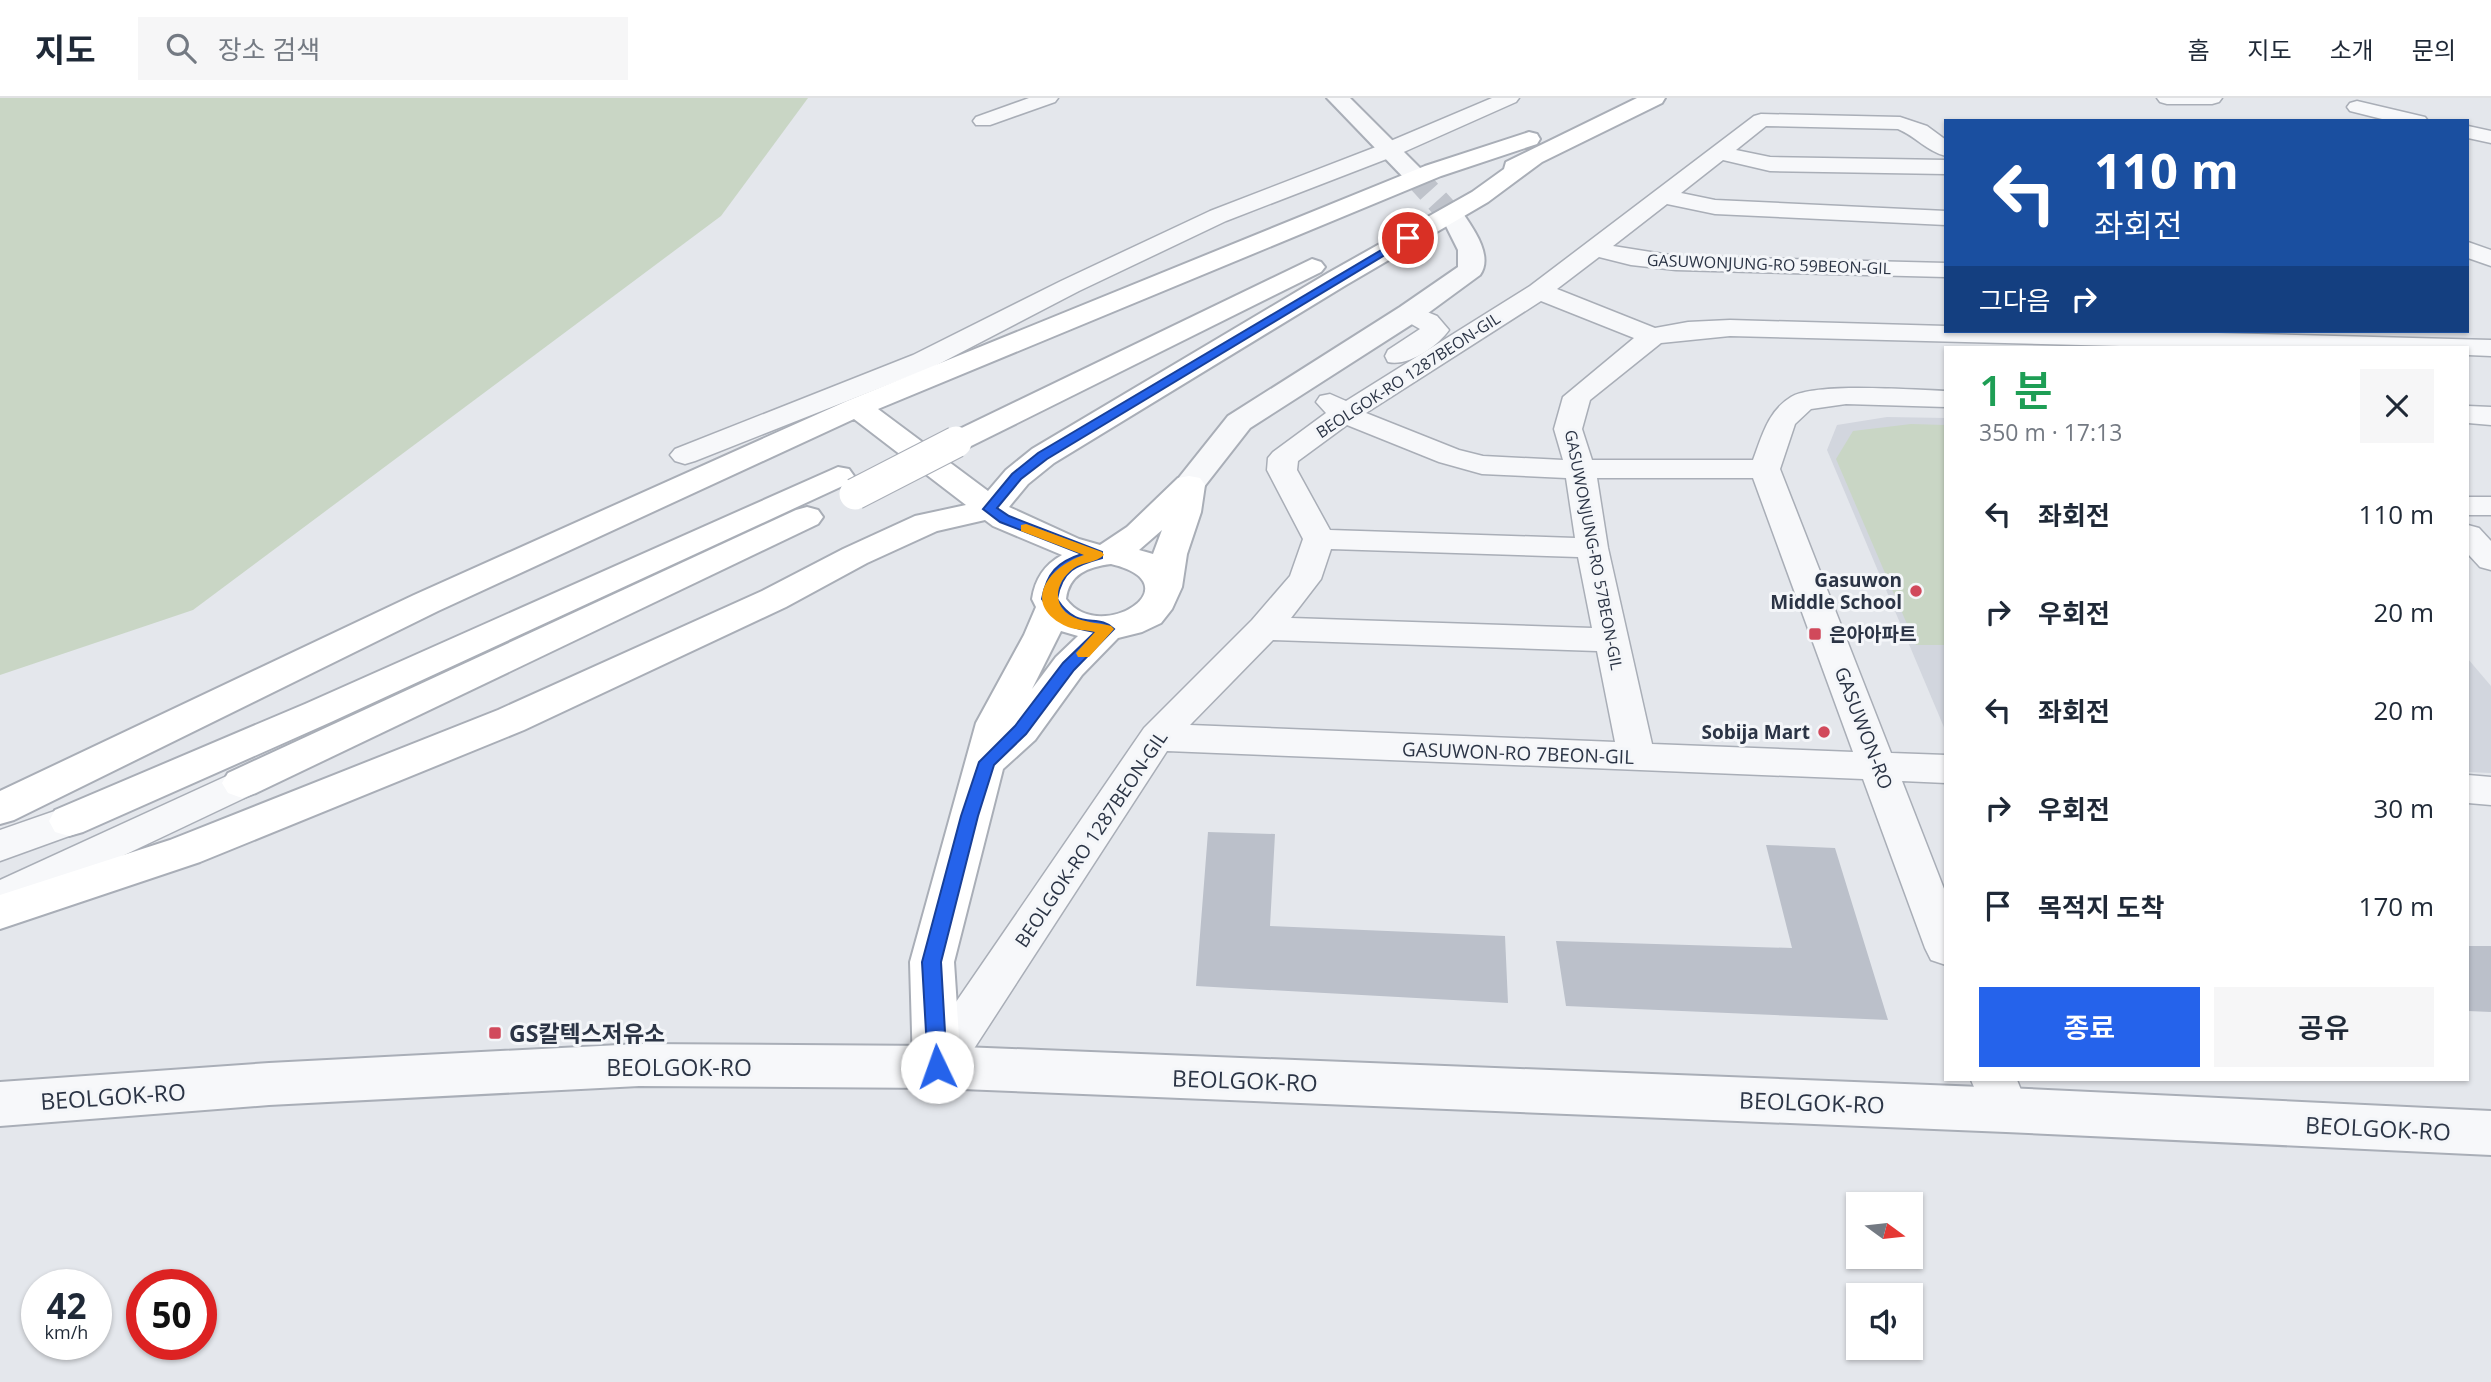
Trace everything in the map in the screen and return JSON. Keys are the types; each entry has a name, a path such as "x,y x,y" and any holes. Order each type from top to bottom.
{"main road":[{"path":"997,514 1017,477 1043,456 1325,286 1480,197 1533,147 1613,98"},
{"path":"242,783 1533,147 1654,98"},
{"path":"0,809 151,734 857,407 1433,171 1533,147"},
{"path":"857,407 997,514 1104,554 1142,560 1162,576 1165,587"},
{"path":"69,821 847,485"},
{"path":"997,514 1061,616 1073,623 1106,629 1125,626 1149,615 1163,599 1170,554 1185,512 1189,485"},
{"path":"937,1067 932,962 969,816 987,762 995,723 1042,635 1053,580 1070,564 1104,554 1139,534 1189,485"},
{"path":"0,912 185,851 512,720 774,599 855,556 927,523 997,514"},
{"path":"987,762 1021,730 1069,666 1106,629"}],"street":[{"path":"983,121 1048,98"},
{"path":"1338,98 1413,174"},
{"path":"685,455 923,361 1070,286 1217,216 1389,150 1509,98"},
{"path":"2167,98 2212,98"},
{"path":"2167,98 2194,119"},
{"path":"2356,109 2408,119"},
{"name":"BEOLGOK-RO 1287BEON-GIL","path":"937,1067 1157,737 1264,628 1305,579 1319,539 1282,470 1283,458 1343,414 1539,291 1761,120 1900,123 1920,130 1944,148"},
{"path":"2469,132 2491,137"},
{"path":"1720,153 1770,164 1944,167"},
{"path":"1663,196 1715,207 1944,218"},
{"path":"1906,218 1935,262"},
{"path":"1189,485 1239,422 1410,313 1471,270 1471,250 1455,220"},
{"name":"GASUWONJUNG-RO 59BEON-GIL","path":"1593,248 1630,258 1676,263 1935,262"},
{"path":"2469,251 2487,269"},
{"path":"1539,291 1653,336"},
{"path":"1410,313 1428,322 1436,330 1329,402 1343,414 1449,456 1482,465 1529,469 1765,469 1782,421 1802,402 1846,396 1944,399"},
{"name":"GASUWONJUNG-RO 57BEON-GIL","path":"1637,758 1592,548 1580,468 1568,429 1577,397 1653,336 1688,330 1730,328 1979,338 2389,346"},
{"name":"GASUWONJUNG-RO 57BEON-GIL","path":"2469,348 2491,348"},
{"path":"2469,415 2491,416"},
{"name":"GASUWON-RO","path":"1765,469 1944,943"},
{"path":"2469,506 2491,506"},
{"path":"2469,536 2491,560"},
{"path":"1319,539 1592,548"},
{"path":"1264,628 1612,640"},
{"name":"GASUWON-RO 7BEON-GIL","path":"1157,737 1944,769"},
{"path":"0,898 242,783"},
{"path":"2469,789 2491,791"},
{"path":"0,846 69,821"},
{"name":"BEOLGOK-RO","path":"0,1104 269,1084 639,1065 937,1067 2000,1095 2491,1133"}],"shaded area":[{"name":"Gasuwon Middle School","path":"1887,417 1944,418 1944,727 1827,450 1837,425"},
{"path":"2469,660 2491,686 2491,773 2469,772"}],"green space":[{"path":"0,98 808,98 721,216 193,610 0,675"},
{"name":"Gasuwon Middle School","path":"1911,424 1944,425 1944,645 1916,645 1836,459 1853,431"}],"building":[{"path":"1208,832 1275,834 1270,926 1505,936 1508,1003 1196,986"},
{"path":"1766,845 1835,848 1888,1020 1566,1006 1556,941 1792,948"},
{"path":"2469,946 2491,946 2491,1012 2469,1011"}],"tunnel":[{"path":"1413,174 1455,220"}],"slow traffic":[{"path":"1026,528 1067,546 1097,555 1070,564 1053,580 1049,590 1049,599 1061,616 1089,628 1106,629 1083,653"}],"place":[{"name":"Gasuwon Middle School","path":"1916,591"},
{"name":"은아아파트","path":"1815,634"},
{"name":"Sobija Mart","path":"1824,732"},
{"name":"GS칼텍스저유소","path":"495,1033"}],"route":[{"path":"937,1067 932,962 969,816 987,762 1021,730 1069,666 1106,629 1073,623 1061,616 1049,599 1053,580 1060,572 1083,558 1097,555 1067,546 1004,519 990,509 1003,491 1043,456 1408,238"}]}
